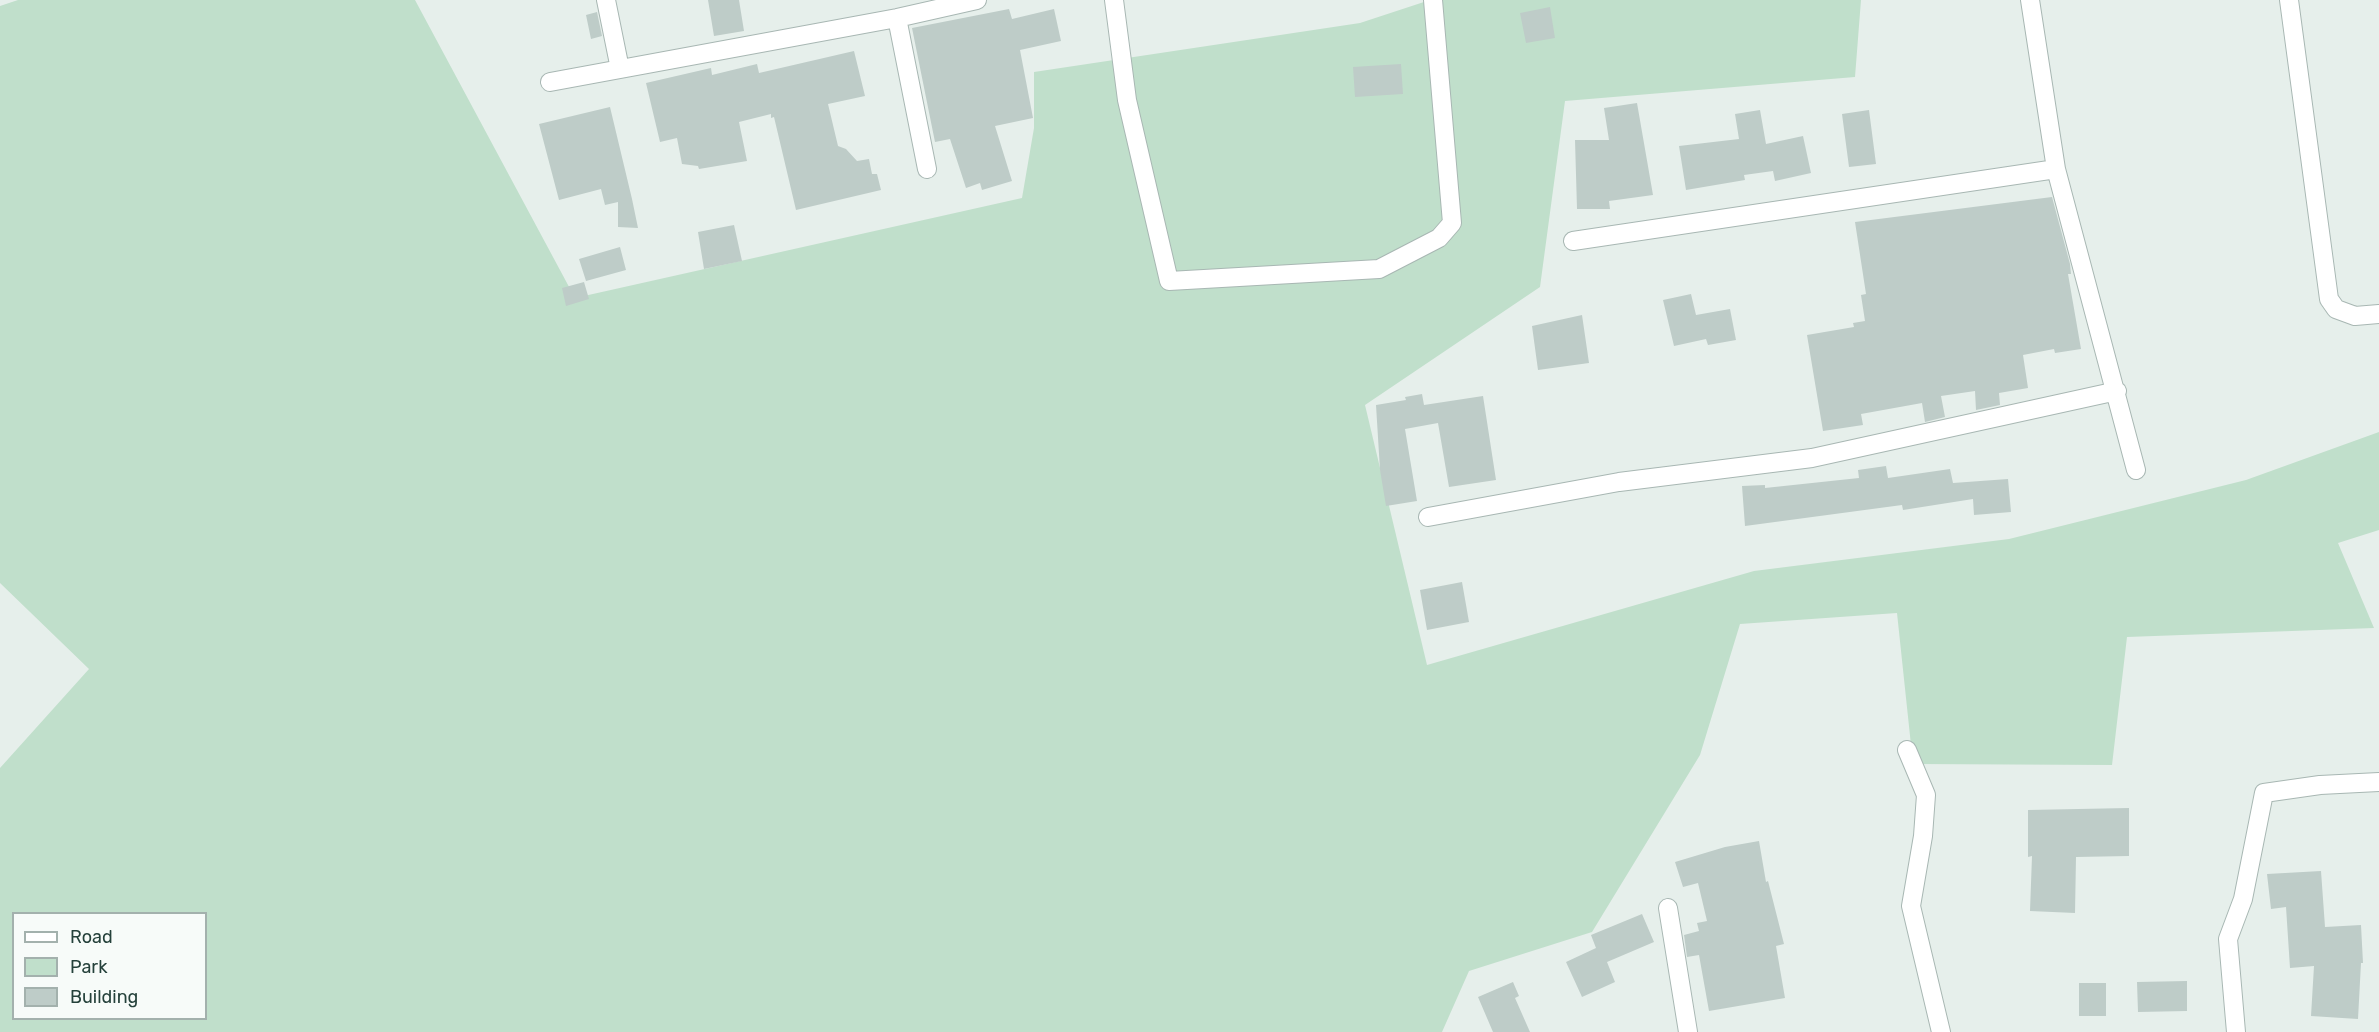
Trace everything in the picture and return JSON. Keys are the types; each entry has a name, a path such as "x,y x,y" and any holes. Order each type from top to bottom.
{"street":[{"path":"606,0 620,69"},
{"path":"550,82 897,18 978,0"},
{"path":"1114,0 1127,100 1169,281 1379,268 1439,238 1452,223 1433,0"},
{"path":"2030,0 2056,169 2117,391 2136,470"},
{"path":"2289,0 2330,299 2336,309 2355,315 2379,314"},
{"path":"897,18 927,169"},
{"path":"1574,241 2056,169"},
{"path":"1428,517 1619,482 1812,458 2117,391"},
{"path":"1907,750 1926,795 1923,836 1911,906 1941,1032"},
{"path":"2236,1032 2228,939 2244,899 2264,793 2320,785 2379,782"},
{"path":"1668,908 1688,1032"}],"green space":[{"path":"18,0 415,0 575,298 1022,198 1034,128 1034,72 1360,23 1430,0 1861,0 1855,77 1565,101 1540,287 1365,405 1427,665 1754,571 2009,539 2246,480 2379,432 2379,530 2338,543 2374,628 2127,637 2112,765 1913,764 1897,613 1740,624 1700,755 1592,932 1469,971 1442,1032 0,1032 0,768 89,669 0,583 0,6"}],"building":[{"path":"708,0 739,0 744,31 714,36"},
{"path":"1550,7 1555,38 1526,43 1520,13"},
{"path":"1009,9 1012,19 1054,9 1061,41 1020,50 1033,118 995,126 1012,181 982,190 980,183 966,188 950,139 935,142 912,28"},
{"path":"597,12 602,36 591,39 586,15"},
{"path":"854,51 865,96 828,104 838,146 846,149 857,161 869,159 872,174 877,174 881,190 796,210 774,117 771,118 771,114 739,122 747,161 699,169 698,166 682,164 677,138 660,142 646,83 711,68 712,75 757,64 759,73"},
{"path":"1401,64 1403,94 1355,97 1353,67"},
{"path":"1637,103 1653,195 1609,201 1610,209 1577,209 1575,140 1609,140 1604,108"},
{"path":"610,107 638,228 618,227 618,202 605,205 601,189 559,200 539,124"},
{"path":"1760,110 1766,144 1803,136 1811,173 1775,181 1773,171 1744,175 1745,180 1686,190 1679,146 1739,139 1735,114"},
{"path":"1869,110 1876,164 1849,167 1842,114"},
{"path":"2052,197 2070,264 2071,274 2068,274 2081,349 2055,353 2054,349 2023,355 2028,388 1999,393 2000,405 1976,410 1975,391 1941,396 1945,417 1925,422 1922,403 1861,414 1863,425 1823,431 1807,335 1854,327 1853,323 1865,321 1861,295 1866,294 1855,222"},
{"path":"734,225 742,261 704,269 698,232"},
{"path":"620,247 626,270 586,281 579,259"},
{"path":"584,282 589,299 566,306 562,288"},
{"path":"1691,294 1696,315 1730,309 1736,340 1708,345 1706,339 1674,346 1663,300"},
{"path":"1582,315 1589,363 1538,370 1532,326"},
{"path":"1422,394 1424,405 1483,396 1496,480 1449,487 1438,423 1405,429 1417,501 1386,506 1380,470 1376,405 1406,400 1405,397"},
{"path":"1886,466 1888,478 1950,469 1953,483 2008,479 2011,512 1974,515 1973,499 1903,510 1902,505 1745,526 1742,486 1765,485 1765,488 1859,478 1858,470"},
{"path":"1462,582 1469,622 1427,630 1420,590"},
{"path":"2129,808 2129,856 2076,857 2075,913 2030,911 2032,856 2028,857 2028,810"},
{"path":"1759,841 1766,882 1768,881 1784,944 1776,946 1785,998 1709,1011 1699,955 1687,957 1684,935 1699,931 1697,923 1707,921 1698,883 1683,887 1675,862 1725,847"},
{"path":"2321,871 2325,927 2361,925 2363,963 2361,963 2358,1019 2311,1016 2314,966 2290,968 2286,907 2271,909 2267,874"},
{"path":"1642,914 1654,942 1607,962 1615,982 1582,997 1566,962 1596,948 1591,935"},
{"path":"2187,981 2187,1011 2138,1012 2137,982"},
{"path":"1513,982 1519,996 1515,998 1530,1032 1493,1032 1478,997"},
{"path":"2079,983 2106,983 2106,1016 2079,1016"}]}
